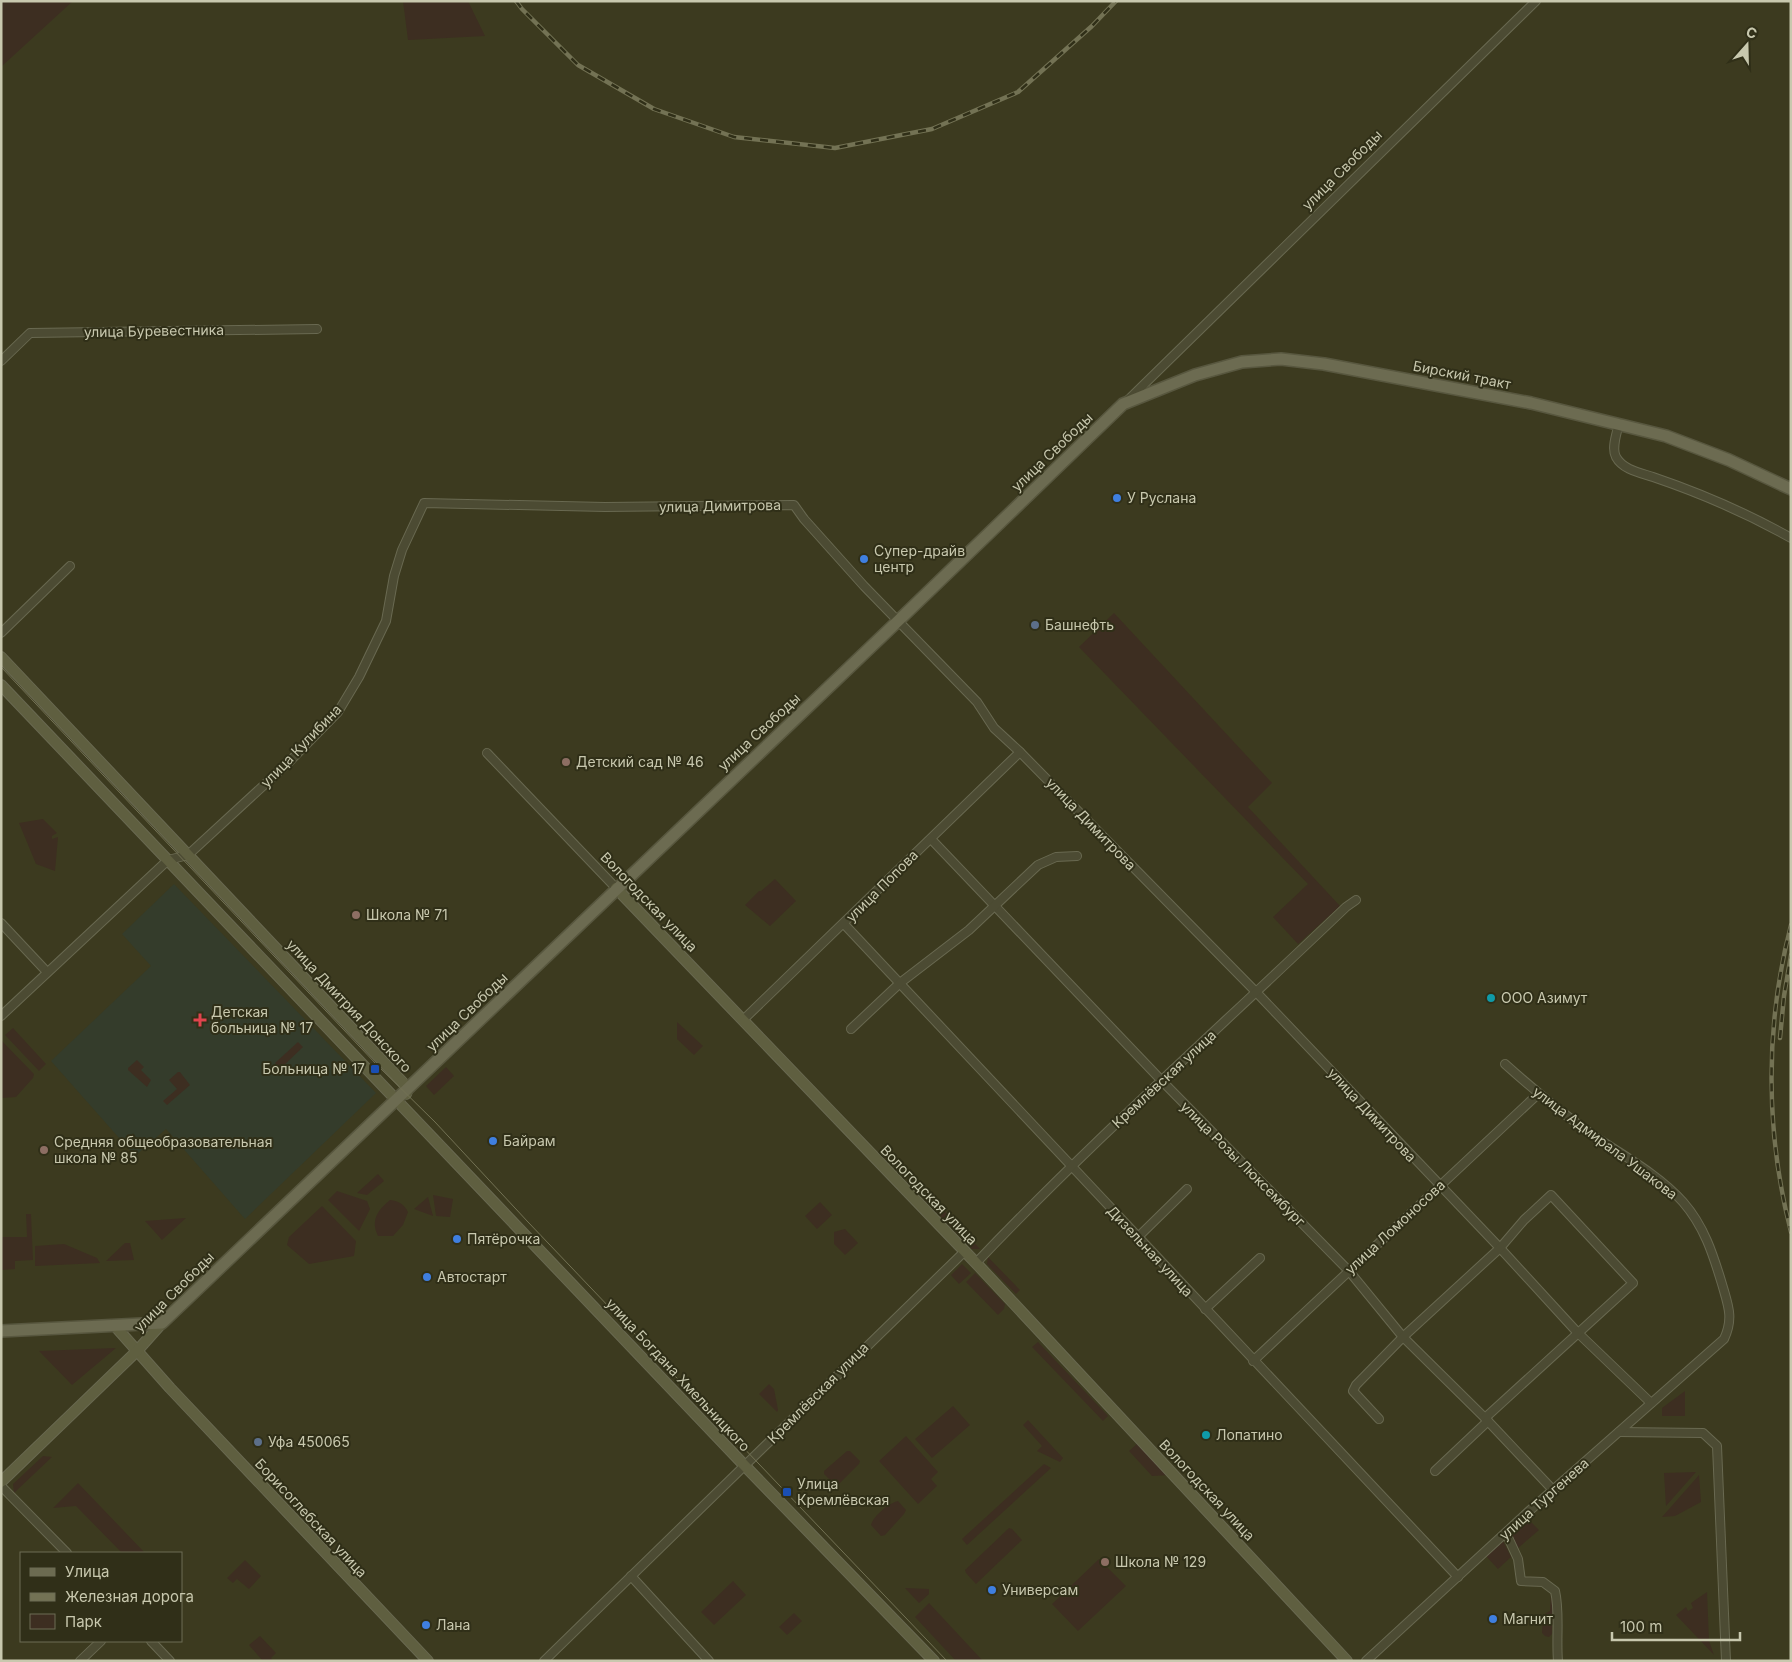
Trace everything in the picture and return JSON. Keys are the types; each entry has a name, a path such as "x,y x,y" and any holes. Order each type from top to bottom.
{"main road":[{"name":"Бирский тракт","path":"1123,404 1195,375 1225,366 1259,360 1281,359 1324,364 1532,403 1619,423 1700,448 1791,489"},
{"name":"улица Свободы","path":"162,1323 399,1103 408,1088 1123,404"},
{"path":"1,1331 162,1323"}],"street":[{"name":"улица Свободы","path":"1123,404 1536,1"},
{"name":"улица Буревестника","path":"1,360 30,333 317,329"},
{"path":"1619,423 1614,448 1616,457 1624,466 1636,472 1712,498 1791,538"},
{"name":"улица Димитрова","path":"424,503 605,507 794,505 804,519 898,621 977,702 994,728 1020,752 1257,993 1500,1248 1577,1332 1651,1403"},
{"name":"улица Кулибина","path":"188,855 290,762 338,712 359,677 386,621 394,576 402,550 424,503"},
{"path":"1,634 70,566"},
{"name":"улица Дмитрия Донского","path":"1,657 408,1088"},
{"path":"1,685 399,1103"},
{"name":"улица Попова","path":"743,1020 1020,752"},
{"name":"Вологодская улица","path":"486,753 976,1263 1347,1661"},
{"name":"улица Розы Люксембург","path":"931,838 1162,1081 1349,1271 1403,1337 1553,1490"},
{"path":"1,1016 168,860 188,855"},
{"path":"851,1029 900,983 969,930 1038,865 1056,856 1077,856"},
{"name":"Кремлёвская улица","path":"976,1263 1071,1166 1257,993 1346,907 1356,900"},
{"path":"1,923 48,972"},
{"name":"Дизельная улица","path":"844,924 1458,1577"},
{"name":"улица Адмирала Ушакова","path":"1506,1064 1538,1094 1660,1182 1683,1202 1700,1227 1713,1252 1730,1322 1724,1339"},
{"name":"улица Ломоносова","path":"1253,1361 1538,1094"},
{"name":"улица Богдана Хмельницкого","path":"399,1103 934,1661"},
{"path":"1138,1237 1187,1189"},
{"path":"1379,1419 1353,1391 1356,1385 1403,1337 1500,1248 1524,1220 1551,1195 1633,1283 1577,1332 1435,1471"},
{"name":"Кремлёвская улица","path":"544,1661 964,1252"},
{"path":"1205,1309 1260,1258"},
{"name":"улица Свободы","path":"1,1482 137,1351 162,1323"},
{"name":"Борисоглебская улица","path":"115,1326 428,1661"},
{"name":"улица Тургенева","path":"1366,1661 1553,1490 1724,1339"},
{"path":"1619,1432 1703,1433 1717,1446 1726,1661"},
{"path":"1,1486 66,1552"},
{"path":"1506,1533 1518,1559 1521,1580 1543,1582 1555,1591 1558,1661"},
{"path":"631,1576 709,1661"},
{"path":"80,1661 100,1642"},
{"path":"152,1642 170,1661"}],"shaded area":[{"name":"Детская больница № 17","path":"174,884 376,1093 245,1219 166,1129 135,1156 51,1061 151,966 122,934"}],"green space":[{"path":"1,1 73,1 1,67"},
{"path":"403,1 468,1 485,36 408,40"},
{"path":"1114,613 1272,783 1248,807 1340,906 1298,944 1273,917 1308,884 1079,647"},
{"path":"43,819 57,833 52,836 52,839 58,837 55,871 36,864 19,823"},
{"path":"775,879 796,901 770,926 745,905"},
{"path":"677,1022 703,1046 694,1055 677,1039"},
{"path":"13,1028 46,1064 39,1071 5,1035"},
{"path":"1,1040 34,1074 33,1078 16,1097 1,1098"},
{"path":"298,1042 303,1047 280,1069 275,1063"},
{"path":"137,1060 144,1067 141,1070 151,1080 147,1087 128,1070"},
{"path":"446,1067 454,1076 434,1095 426,1086"},
{"path":"178,1072 190,1085 167,1105 163,1101 177,1089 169,1080"},
{"path":"378,1174 384,1181 367,1195 357,1193"},
{"path":"337,1191 367,1201 370,1209 359,1231 328,1200"},
{"path":"433,1195 453,1199 450,1217 436,1216"},
{"path":"928,1196 980,1249 972,1249 924,1199"},
{"path":"428,1197 433,1216 414,1209"},
{"path":"390,1200 401,1203 408,1212 403,1225 393,1236 378,1236 375,1225 376,1216"},
{"path":"820,1202 832,1215 817,1229 805,1216"},
{"path":"322,1206 356,1241 354,1256 309,1264 287,1245 289,1237"},
{"path":"26,1214 31,1214 33,1260 15,1261 15,1269 1,1270 1,1237 27,1237"},
{"path":"186,1218 162,1240 145,1221"},
{"path":"845,1229 858,1243 845,1255 834,1244 834,1232"},
{"path":"125,1243 130,1243 134,1260 106,1261"},
{"path":"64,1244 97,1258 100,1263 35,1266 35,1246"},
{"path":"988,1257 1020,1290 1016,1294 987,1264"},
{"path":"962,1264 971,1273 959,1284 951,1275"},
{"path":"975,1273 1005,1304 1004,1309 998,1315 966,1282"},
{"path":"1038,1342 1108,1416 1103,1421 1032,1347"},
{"path":"116,1348 72,1385 39,1351"},
{"path":"769,1384 774,1389 777,1412 759,1394"},
{"path":"1685,1391 1685,1416 1662,1416 1662,1408"},
{"path":"953,1406 970,1425 932,1458 915,1439"},
{"path":"1028,1420 1063,1458 1060,1462 1037,1451 1042,1446 1023,1425"},
{"path":"906,1436 938,1472 931,1479 937,1486 918,1504 879,1461"},
{"path":"1139,1442 1170,1475 1152,1476 1129,1451"},
{"path":"847,1451 850,1451 860,1461 859,1464 838,1485 835,1485 824,1474 824,1471"},
{"path":"43,1456 52,1457 14,1493 13,1484"},
{"path":"1044,1464 1051,1468 967,1545 962,1539"},
{"path":"1696,1472 1666,1506 1664,1473"},
{"path":"1699,1475 1701,1502 1675,1516 1662,1517"},
{"path":"78,1483 144,1552 121,1552 76,1506 53,1508"},
{"path":"898,1501 906,1510 885,1535 881,1536 871,1525 872,1521 882,1510"},
{"path":"1527,1518 1539,1530 1518,1548 1510,1532"},
{"path":"1009,1528 1022,1540 976,1584 965,1570"},
{"path":"1502,1539 1511,1557 1498,1569 1485,1555"},
{"path":"1099,1559 1126,1586 1078,1631 1052,1604"},
{"path":"245,1560 261,1576 249,1589 237,1579 233,1583 227,1578"},
{"path":"733,1581 746,1595 714,1625 701,1612"},
{"path":"905,1588 929,1589 929,1594 919,1603"},
{"path":"1551,1592 1553,1593 1552,1634 1549,1637 1542,1633 1543,1615 1550,1611"},
{"path":"1707,1592 1709,1641 1714,1655 1676,1615 1686,1607 1688,1611 1693,1608 1691,1603"},
{"path":"929,1603 983,1661 956,1661 915,1617"},
{"path":"794,1613 802,1621 787,1635 779,1627"},
{"path":"260,1636 276,1653 271,1658 273,1661 263,1661 249,1645"}],"tram line":[{"path":"1,667 377,1065 435,1122 947,1661"}],"railway":[{"path":"516,1 578,65 654,109 734,137 835,148 932,129 1018,92 1092,26 1116,1"},
{"path":"1791,925 1776,1001 1771,1078 1776,1155 1782,1194 1791,1232"},
{"path":"1780,1038 1784,996 1791,955"}],"place":[{"name":"У Руслана","path":"1117,498"},
{"name":"Супер-драйв центр","path":"864,559"},
{"name":"Башнефть","path":"1035,625"},
{"name":"Детский сад № 46","path":"566,762"},
{"name":"Школа № 71","path":"356,915"},
{"name":"ООО Азимут","path":"1491,998"},
{"name":"Детская больница № 17","path":"200,1020"},
{"name":"Больница № 17","path":"375,1069"},
{"name":"Байрам","path":"493,1141"},
{"name":"Средняя общеобразовательная школа № 85","path":"44,1150"},
{"name":"Пятёрочка","path":"457,1239"},
{"name":"Автостарт","path":"427,1277"},
{"name":"Лопатино","path":"1206,1435"},
{"name":"Уфа 450065","path":"258,1442"},
{"name":"Улица Кремлёвская","path":"787,1492"},
{"name":"Школа № 129","path":"1105,1562"},
{"name":"Универсам","path":"992,1590"},
{"name":"Магнит","path":"1493,1619"},
{"name":"Лана","path":"426,1625"}]}
